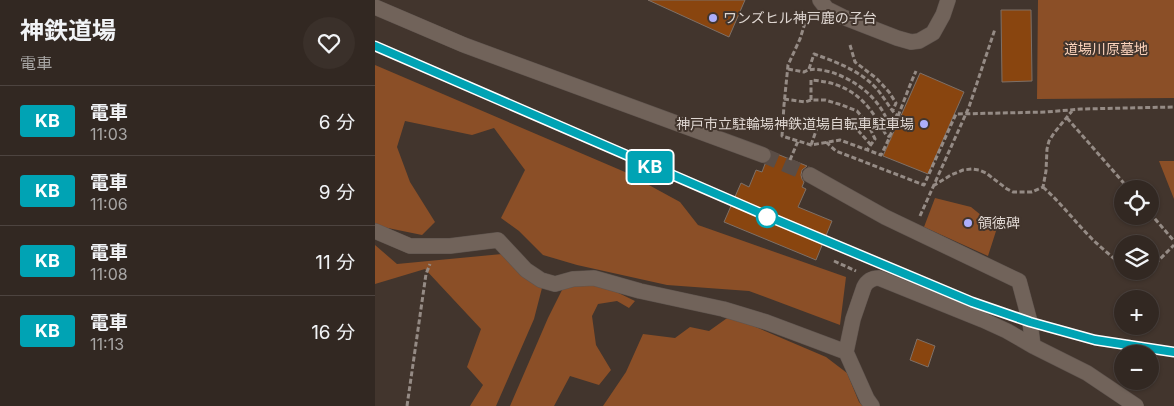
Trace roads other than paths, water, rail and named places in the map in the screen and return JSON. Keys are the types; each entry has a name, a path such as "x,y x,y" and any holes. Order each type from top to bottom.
{"street":[{"path":"820,0 827,9 843,17 911,42 919,41 933,33 948,0"},
{"path":"375,7 464,45 763,155"},
{"path":"810,175 885,217 1019,281 1030,322 1033,346"},
{"path":"375,231 410,246 450,246 498,240 526,270 541,280 555,284 573,279 594,278 640,291 723,309 766,322 846,352"},
{"path":"872,406 846,352 853,319 864,287 874,278 883,279 1007,331 1087,373 1136,406"}],"tunnel":[{"path":"763,155 810,175"}],"railway":[{"path":"375,46 767,217 972,302 1030,322 1095,340 1174,352"}],"train":[{"name":"KB","path":"375,46 650,166 972,302 1030,322 1095,340 1174,352"}],"place":[{"name":"ワンズヒル神戸鹿の子台","path":"713,18"},
{"name":"神戸市立駐輪場神鉄道場自転車駐車場","path":"924,124"},
{"name":"領徳碑","path":"968,223"}],"park label":[{"name":"道場川原墓地","path":"1106,49"}]}
